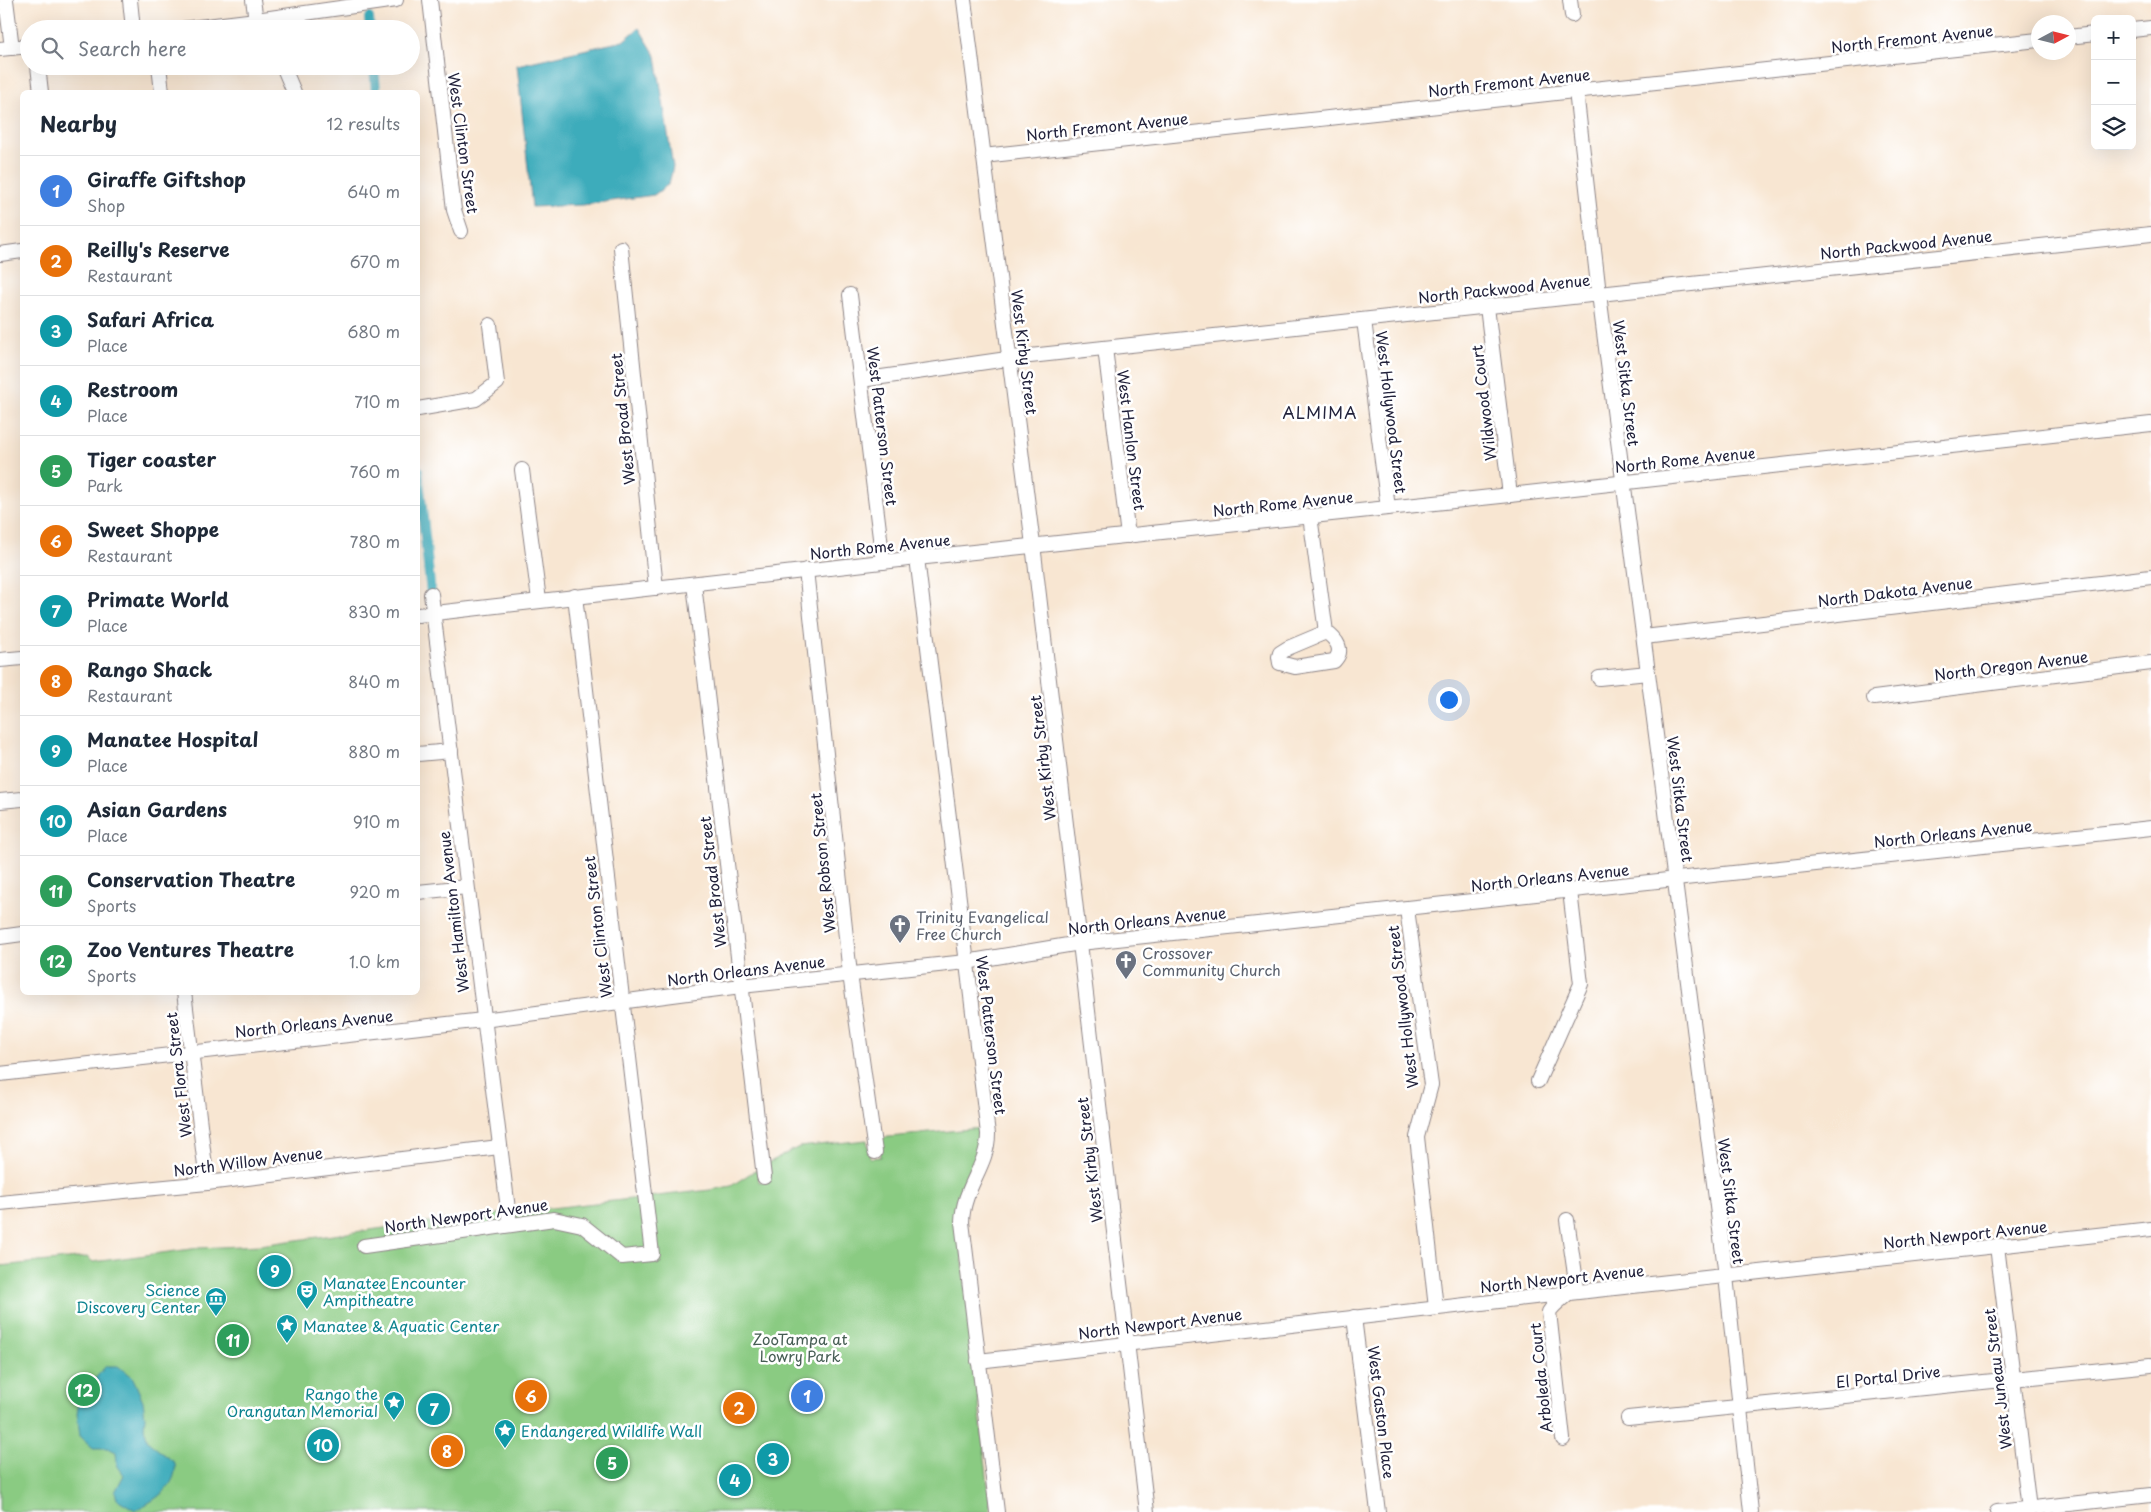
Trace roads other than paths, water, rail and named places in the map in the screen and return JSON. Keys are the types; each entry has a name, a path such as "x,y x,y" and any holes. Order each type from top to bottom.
{"street":[{"path":"6,0 6,48 20,47"},
{"path":"130,0 132,20"},
{"path":"253,0 260,20"},
{"path":"277,20 377,1 396,0"},
{"name":"West Clinton Street","path":"430,0 454,210 461,231"},
{"name":"West Kirby Street","path":"964,0 1033,546 1147,1512"},
{"path":"1570,0 1572,15"},
{"path":"2136,30 2151,28"},
{"path":"2076,36 2091,34"},
{"name":"North Fremont Avenue","path":"983,156 2031,41"},
{"path":"39,75 41,90"},
{"path":"160,75 162,90"},
{"path":"287,75 293,90"},
{"name":"West Sitka Street","path":"1576,91 1623,483 1676,879 1726,1276 1751,1512"},
{"name":"North Packwood Avenue","path":"860,380 1105,348 2151,234"},
{"name":"West Broad Street","path":"621,248 656,588"},
{"path":"0,254 20,252"},
{"name":"West Patterson Street","path":"850,295 883,562"},
{"name":"Wildwood Court","path":"1487,307 1510,496"},
{"name":"West Hollywood Street","path":"1364,320 1388,508"},
{"path":"420,409 476,399 497,383 490,325"},
{"name":"West Hanlon Street","path":"1105,348 1128,536"},
{"name":"North Rome Avenue","path":"420,615 806,570 1510,496 2151,424"},
{"path":"522,470 539,600"},
{"path":"1310,516 1326,632"},
{"name":"West Patterson Street","path":"917,558 988,1143 985,1156 965,1198 962,1222 996,1512"},
{"name":"West Robson Street","path":"806,570 850,974 875,1152"},
{"name":"North Dakota Avenue","path":"1644,637 2151,578"},
{"name":"West Broad Street","path":"694,584 764,1177"},
{"name":"West Hamilton Avenue","path":"431,594 510,1225"},
{"name":"West Clinton Street","path":"575,596 652,1254"},
{"path":"0,660 20,658"},
{"name":"North Oregon Avenue","path":"1874,698 2151,663"},
{"path":"1599,678 1648,673"},
{"path":"420,754 451,751"},
{"path":"0,801 20,798"},
{"name":"North Orleans Avenue","path":"0,1074 483,1020 741,986 966,962 1080,943 2151,828"},
{"path":"420,892 467,887"},
{"path":"1538,1081 1581,984 1570,891"},
{"name":"West Hollywood Street","path":"1407,909 1432,1085 1417,1137 1436,1308"},
{"path":"0,937 20,934"},
{"name":"West Flora Street","path":"184,995 207,1183"},
{"name":"North Willow Avenue","path":"0,1203 207,1183 499,1147"},
{"name":"North Newport Avenue","path":"364,1246 554,1218 582,1225 622,1257 652,1254"},
{"path":"1567,1220 1576,1281 1569,1293"},
{"name":"North Newport Avenue","path":"978,1361 1354,1317 2151,1229"},
{"name":"West Juneau Street","path":"1997,1246 2029,1509"},
{"name":"Arboleda Court","path":"1563,1439 1549,1312 1554,1304 1569,1293"},
{"name":"West Gaston Place","path":"1354,1317 1378,1512"},
{"name":"El Portal Drive","path":"1628,1418 2151,1365"},
{"path":"1997,1512 2151,1495"}],"water":[{"path":"639,28 656,56 673,167 669,184 654,195 583,205 532,207 517,65 623,41"},
{"path":"106,1366 118,1366 133,1378 143,1401 144,1427 148,1442 175,1463 175,1472 169,1486 157,1498 135,1510 117,1499 115,1492 124,1475 117,1465 116,1452 108,1448 93,1448 80,1436 77,1414 79,1402 87,1388"}],"waterway":[{"path":"375,75 376,90"},
{"path":"420,489 431,594"}],"place":[{"name":"Trinity Evangelical Free Church","path":"900,944"},
{"name":"Crossover Community Church","path":"1126,980"},
{"name":"Manatee Hospital","path":"275,1271"},
{"name":"Manatee Encounter Ampitheatre","path":"307,1310"},
{"name":"Science Discovery Center","path":"216,1317"},
{"name":"Conservation Theatre","path":"233,1340"},
{"name":"Manatee & Aquatic Center","path":"287,1344"},
{"name":"Zoo Ventures Theatre","path":"84,1390"},
{"name":"Sweet Shoppe","path":"531,1396"},
{"name":"Giraffe Giftshop","path":"807,1396"},
{"name":"Reilly's Reserve","path":"739,1408"},
{"name":"Primate World","path":"434,1409"},
{"name":"Rango the Orangutan Memorial","path":"394,1421"},
{"name":"Asian Gardens","path":"323,1445"},
{"name":"Endangered Wildlife Wall","path":"505,1449"},
{"name":"Rango Shack","path":"447,1451"},
{"name":"Safari Africa","path":"773,1459"},
{"name":"Tiger coaster","path":"612,1463"},
{"name":"Restroom","path":"735,1480"}],"district":[{"name":"ALMIMA","path":"1320,412"}],"park label":[{"name":"ZooTampa at Lowry Park","path":"800,1346"}]}
